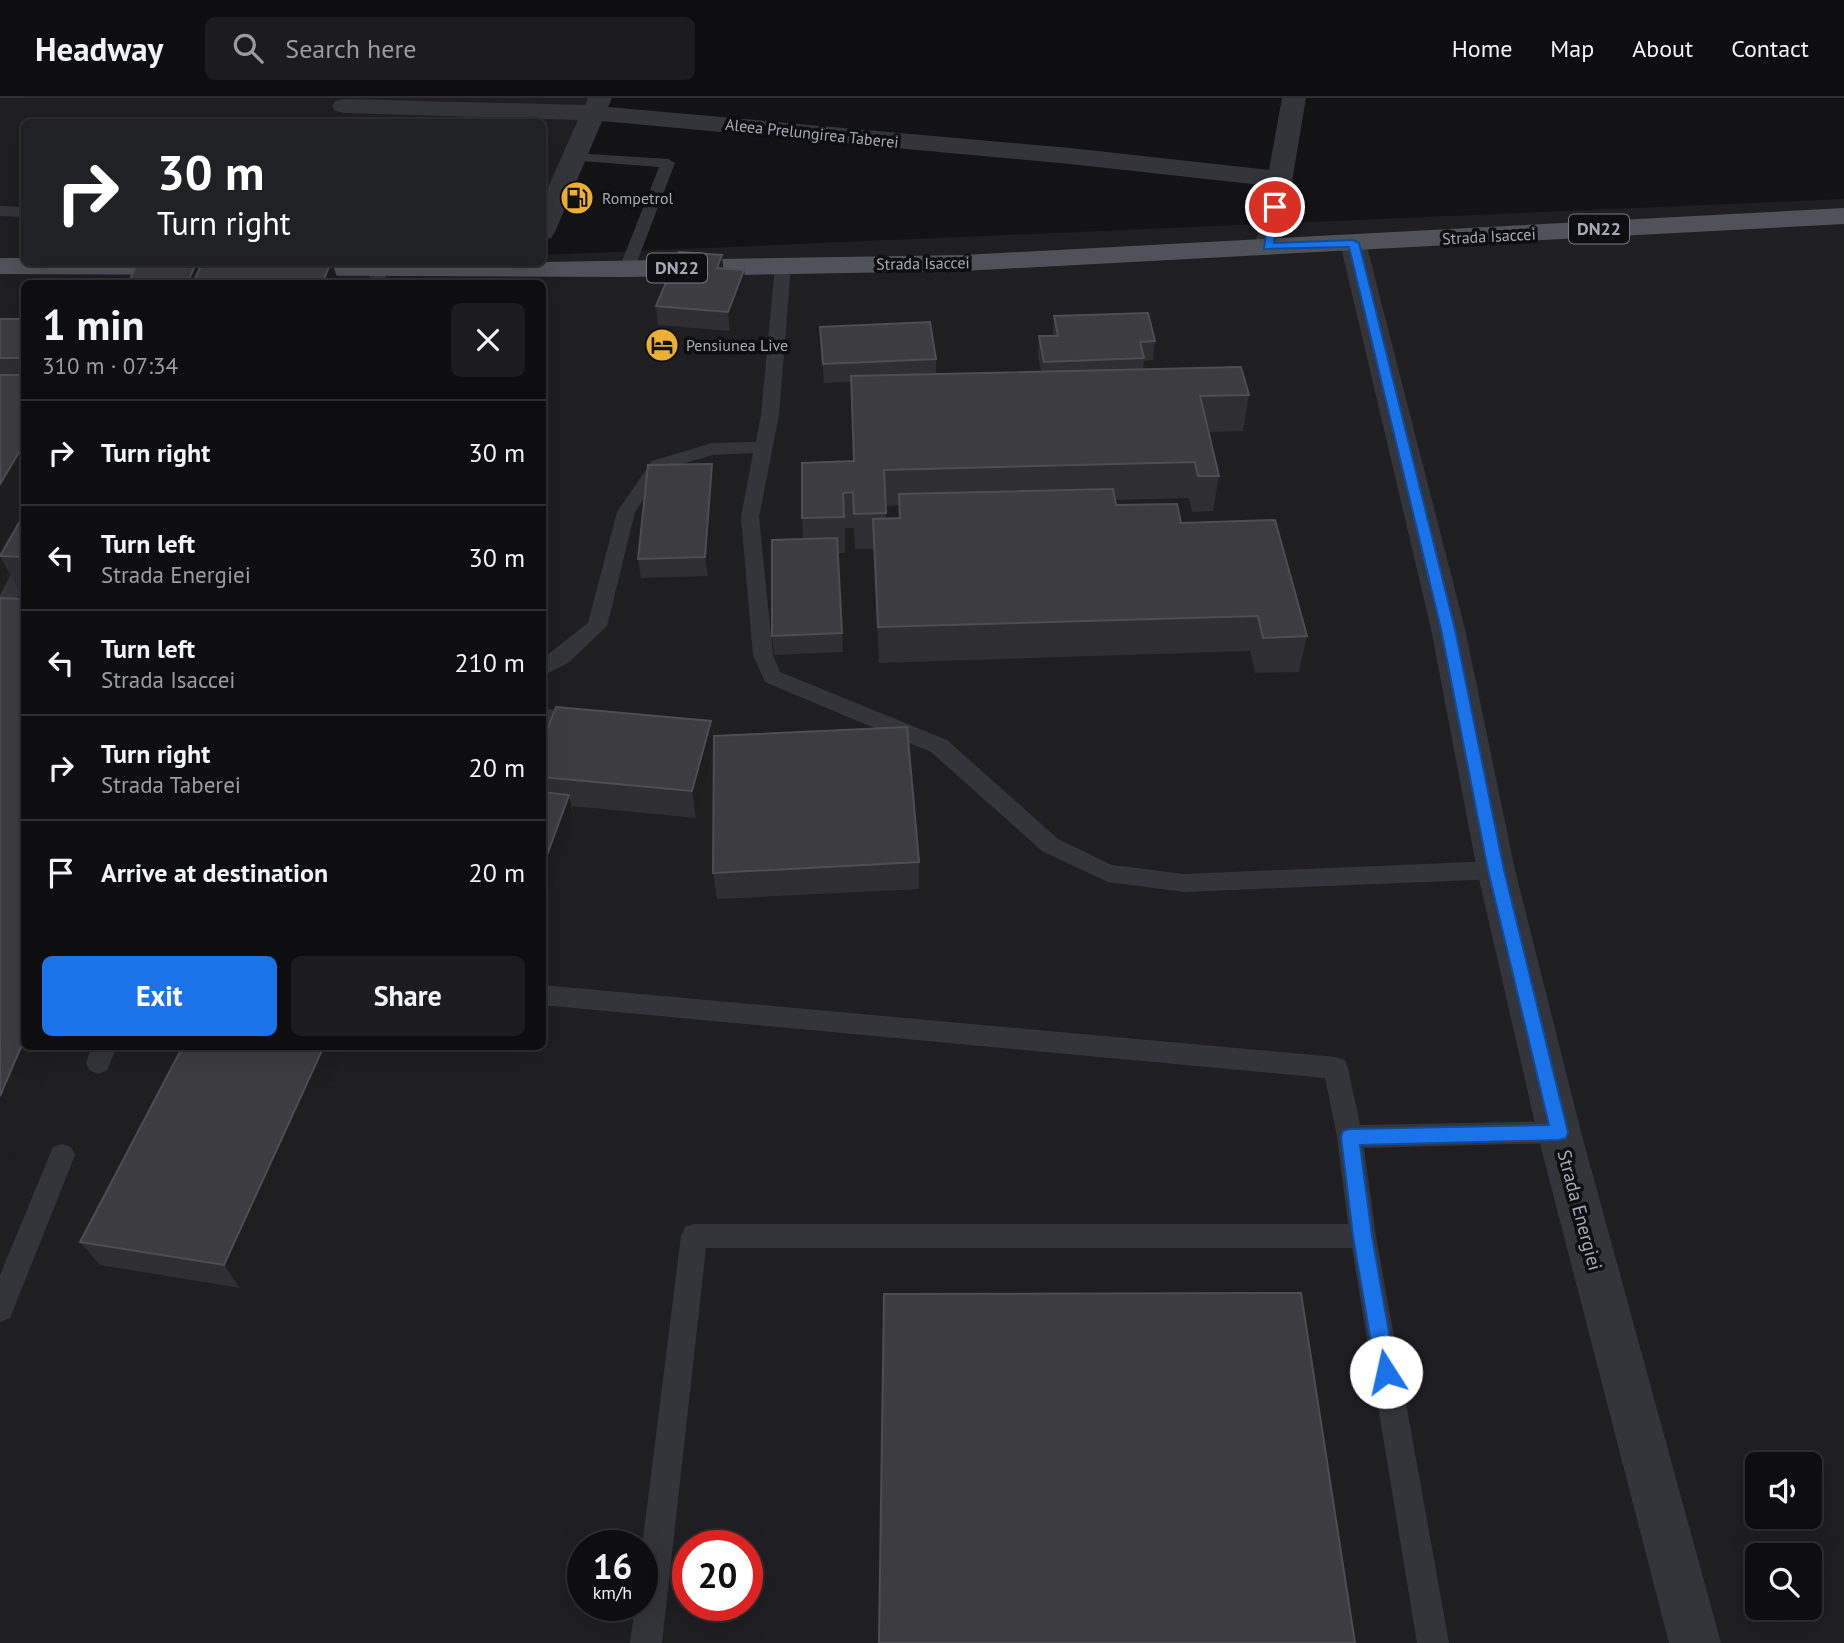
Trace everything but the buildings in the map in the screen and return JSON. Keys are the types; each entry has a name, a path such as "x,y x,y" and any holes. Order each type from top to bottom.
{"main road":[{"name":"Strada Isaccei","path":"0,266 378,276 529,266 627,269 964,263 1844,216"}],"street":[{"path":"1268,247 1294,98"},
{"name":"Aleea Prelungirea Taberei","path":"344,106 596,106 1279,179"},
{"path":"546,222 596,106"},
{"name":"Strada Energiei","path":"1353,243 1448,629 1496,870 1559,1132 1695,1643"}],"lane":[{"path":"573,157 668,163 627,269"},
{"path":"0,211 21,212"},
{"path":"783,266 770,415 750,517 762,655 772,677 939,746 1050,845 1108,873 1184,883 1496,870"},
{"path":"546,667 561,658 597,626 626,512 658,465 712,449 764,447"},
{"path":"0,613 21,574"},
{"path":"546,716 606,723"},
{"path":"546,995 1336,1068 1350,1137 1363,1236 1433,1643"},
{"path":"1350,1137 1559,1132"},
{"path":"0,1309 62,1155"},
{"path":"646,1643 694,1236 1363,1236"}],"shaded area":[{"path":"0,98 591,98 546,192 546,119 21,119 21,266 546,266 546,255 1844,199 1844,1643 0,1643"}],"place":[{"name":"Rompetrol","path":"577,198"},
{"name":"Pensiunea Live","path":"662,345"}],"route":[{"path":"1275,207 1268,247 1353,243 1448,629 1496,870 1559,1132 1350,1137 1363,1236 1386,1372"}]}
